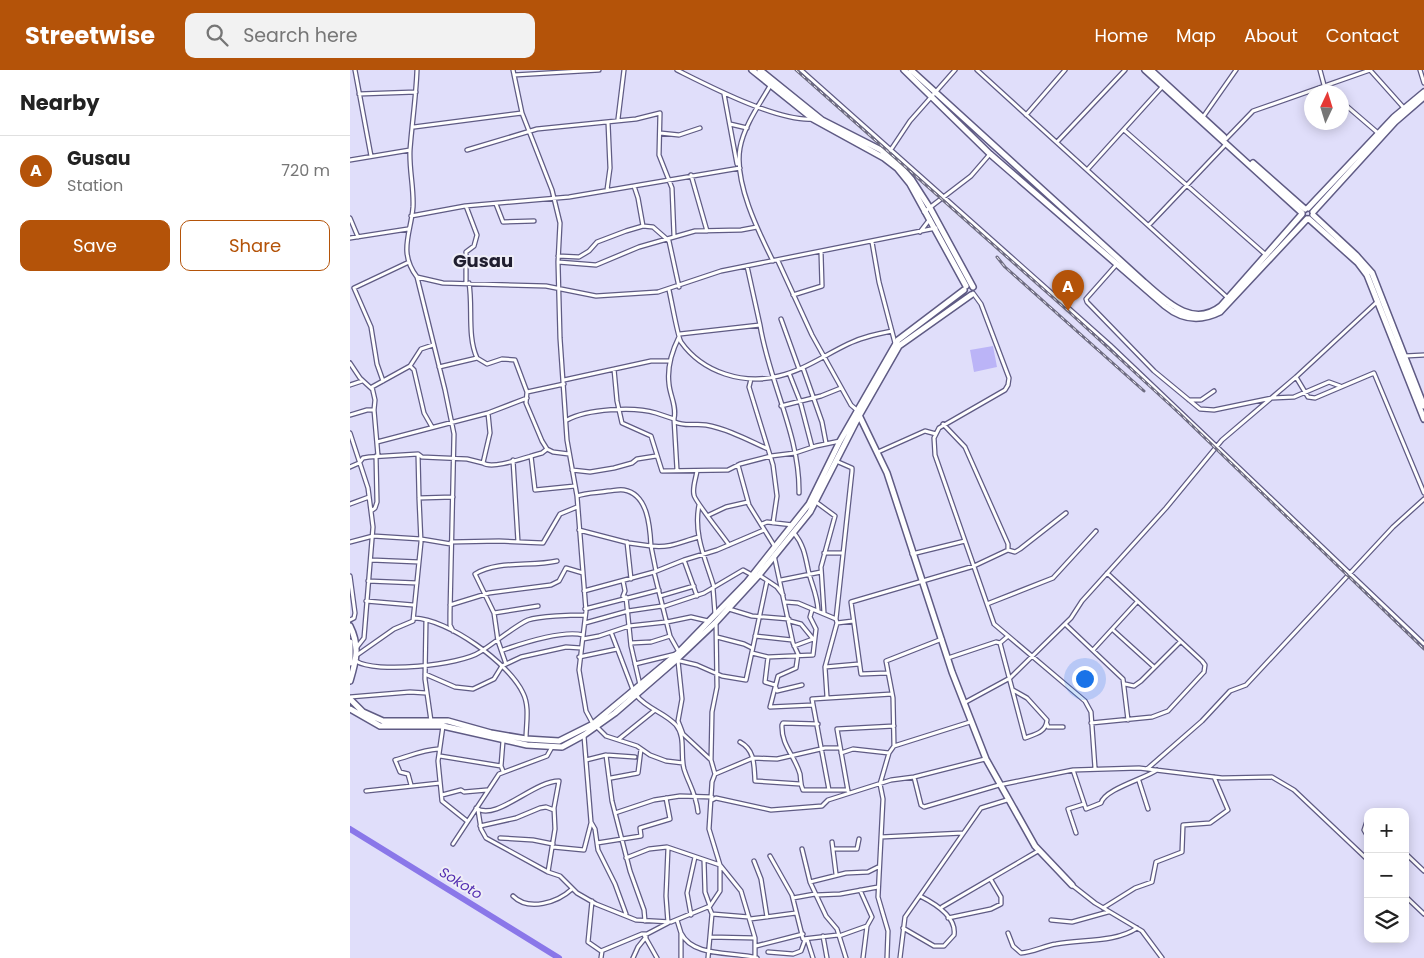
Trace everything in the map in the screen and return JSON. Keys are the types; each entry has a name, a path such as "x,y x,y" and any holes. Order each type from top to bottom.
{"street":[{"path":"355,70 371,156"},
{"path":"418,70 410,150 413,195 406,238 409,262 417,276 452,421 454,459 450,626 453,631"},
{"path":"513,70 522,113 555,199 560,222 558,288 567,420 572,470 577,496 583,573 585,623 579,657 586,711 595,726 606,736 642,749 666,761 683,763"},
{"path":"514,75 599,70"},
{"path":"618,119 623,70"},
{"path":"677,70 758,107 796,118 813,119"},
{"path":"752,70 813,119 887,154 905,177 965,288 966,294 972,292"},
{"path":"760,70 822,120 887,154 943,198 1110,345 1424,644"},
{"path":"801,70 912,180 930,208 972,292 981,304 1009,378 1008,385 1005,390 943,424 936,434 935,455 994,624 1007,637 1085,701 1091,712 1095,768"},
{"path":"904,70 934,94 1163,301 1184,312 1201,314 1215,311 1395,122 1424,97"},
{"path":"910,70 990,154 1178,314 1191,318 1206,318 1220,312 1378,134 1404,108 1424,92"},
{"path":"887,154 910,121 955,70"},
{"path":"977,70 1228,298"},
{"path":"1026,115 1065,70"},
{"path":"1057,142 1126,70"},
{"path":"1145,70 1307,214 1358,263 1367,275 1424,419"},
{"path":"1151,70 1203,117 1226,141"},
{"path":"1203,117 1236,70"},
{"path":"1320,70 1324,85 1370,70 1404,108"},
{"path":"1420,70 1424,83"},
{"path":"350,79 355,77"},
{"path":"739,168 740,148 747,128 770,86"},
{"path":"1087,170 1163,86"},
{"path":"359,94 416,92"},
{"path":"1149,225 1253,111 1304,92"},
{"path":"724,93 746,196 757,227 773,261"},
{"path":"1349,108 1378,134"},
{"path":"413,127 522,113"},
{"path":"467,150 529,132 608,122 618,119 636,119 660,113 659,155 670,179 674,200 674,236"},
{"path":"607,190 610,168 608,122"},
{"path":"730,124 747,128"},
{"path":"660,134 679,135 700,128"},
{"path":"1124,130 1267,256"},
{"path":"350,160 410,150"},
{"path":"924,212 971,176 990,154"},
{"path":"411,216 466,206 555,199 739,168"},
{"path":"691,176 707,231"},
{"path":"634,186 643,226"},
{"path":"496,204 503,222 534,221"},
{"path":"466,206 477,235 474,246 466,252 468,283 472,303 471,321 477,358 483,363 491,364 502,359 515,360 527,392 526,403 546,449 555,453 570,454"},
{"path":"1307,214 1356,255 1372,273 1424,406"},
{"path":"919,232 934,217"},
{"path":"350,218 358,237"},
{"path":"558,256 579,257 589,252 597,242 643,226 656,228 664,238 670,241 678,287"},
{"path":"417,276 434,282 558,288 596,296 669,290 722,271 872,242 934,229 940,226"},
{"path":"558,262 596,265 664,238 695,231 741,230 757,227"},
{"path":"350,238 408,229"},
{"path":"872,242 878,282 896,342"},
{"path":"793,295 822,286 821,252"},
{"path":"778,261 824,358 851,406 858,414 878,452 970,722 1007,800 1038,851 1072,886 1109,912 1137,928 1149,938 1162,958"},
{"path":"383,381 377,364 371,327 354,288 409,262"},
{"path":"1118,263 1086,299 1086,302 1154,371 1197,408 1214,410 1272,398 1290,398 1329,382 1340,386"},
{"path":"747,266 772,378 795,453 799,475 799,493"},
{"path":"965,288 972,292"},
{"path":"426,693 410,692 350,700 353,709 386,727 443,726 503,741 552,747 566,746 584,735 716,622 759,575 816,502 858,414 896,342 965,288"},
{"path":"669,290 681,341 713,370 751,379 772,378 789,373 824,358 854,342 892,331"},
{"path":"635,692 640,685 677,657 752,575 793,525 809,504 840,441 899,346 972,292"},
{"path":"963,703 1010,678 1065,624 1218,446 1378,301"},
{"path":"780,319 814,398 822,422 826,443"},
{"path":"680,334 760,325"},
{"path":"678,470 676,412 669,381 670,361 680,334"},
{"path":"372,389 410,366 421,349 433,345"},
{"path":"1405,356 1424,355"},
{"path":"439,367 477,358"},
{"path":"527,392 614,369 651,361 670,361"},
{"path":"350,363 362,381 372,389 375,400 377,502 375,508 371,511"},
{"path":"410,366 414,370 424,412 432,427"},
{"path":"614,369 622,423 651,436 662,471 718,472 771,456 795,453 826,443 840,441"},
{"path":"789,373 800,401 812,447"},
{"path":"1296,377 1308,397 1315,398 1372,373 1375,374 1424,493"},
{"path":"751,379 749,387 771,456 776,496 773,523"},
{"path":"350,386 362,381"},
{"path":"781,406 814,398 841,388"},
{"path":"1188,400 1201,400 1214,391"},
{"path":"377,442 488,413 527,398"},
{"path":"350,415 374,410"},
{"path":"567,420 578,415 619,410 656,413 683,425 706,425 723,429 768,449"},
{"path":"483,463 490,433 488,413"},
{"path":"943,424 965,447 1008,544 1008,550"},
{"path":"878,452 925,431 936,434"},
{"path":"350,433 369,497 373,536 364,638 357,647"},
{"path":"350,467 359,463 363,458 418,454 422,457 454,459 489,465 531,456 546,449"},
{"path":"358,654 394,629 410,624 414,618 413,605 417,583 420,539 418,454"},
{"path":"531,456 535,490 575,486"},
{"path":"572,470 590,472 614,468 632,463 637,459 656,456"},
{"path":"513,460 518,542"},
{"path":"827,697 825,667 836,621 843,553 849,518 852,468 836,461"},
{"path":"738,465 748,502 775,548"},
{"path":"697,471 693,492 699,505 709,515 729,545"},
{"path":"577,496 593,492 625,490 641,502 646,513 662,606 677,657 682,699 678,720 681,730 684,771 697,797 698,812"},
{"path":"350,504 369,497"},
{"path":"419,498 453,497"},
{"path":"1147,769 1202,721 1230,691 1246,685 1393,527 1424,499"},
{"path":"709,515 748,502"},
{"path":"816,502 835,516 824,553 822,572 824,613"},
{"path":"699,505 696,520 702,554 713,588 715,614"},
{"path":"350,542 373,536 451,543 543,543 560,514 577,506"},
{"path":"887,672 861,674 851,607 854,601 974,566 1008,550 1015,552 1020,550 1066,513"},
{"path":"762,524 789,523 793,525"},
{"path":"579,530 627,542 663,547 682,544 699,536"},
{"path":"584,591 655,572 764,530"},
{"path":"987,604 1053,578 1096,531"},
{"path":"794,532 802,544 815,588 818,610"},
{"path":"912,554 965,541"},
{"path":"627,542 631,579"},
{"path":"824,553 843,553"},
{"path":"774,556 789,620 796,656 796,668 778,676 770,707 813,705"},
{"path":"371,560 419,562"},
{"path":"684,560 697,596"},
{"path":"504,665 494,613 476,573 501,566 528,566 557,561"},
{"path":"450,605 484,594 551,585 559,582 566,568 583,573"},
{"path":"585,623 628,611 662,606 697,596 743,570 752,575"},
{"path":"781,580 822,572"},
{"path":"1092,723 1152,717 1168,711 1204,672 1205,665 1107,574"},
{"path":"759,575 777,587 785,600 798,603 812,610 818,610 836,621 853,621"},
{"path":"350,576 355,613 354,618 350,620"},
{"path":"368,581 417,583"},
{"path":"623,581 625,591 623,596 626,596 636,677 640,685"},
{"path":"635,664 667,654 698,665 716,674 746,680 768,581"},
{"path":"660,596 694,586"},
{"path":"585,609 626,596 659,590"},
{"path":"366,601 413,605"},
{"path":"1093,650 1137,602"},
{"path":"494,613 538,606"},
{"path":"728,608 759,617 789,620 801,624 814,639"},
{"path":"717,637 744,644 768,657 813,655 816,630 810,617 812,610"},
{"path":"356,661 368,666 425,664 459,660 483,650 533,619 585,615"},
{"path":"502,650 546,638 576,633 583,637 611,632 629,626 667,622 691,617 709,621"},
{"path":"414,618 426,620 453,631 504,665 523,692 526,702 526,739"},
{"path":"426,620 425,674 431,721"},
{"path":"634,958 645,936 668,923 710,907 720,891 720,865 709,829 712,782 715,774 711,760 716,674 716,622"},
{"path":"1065,624 1118,673 1125,684 1128,720"},
{"path":"350,626 358,654 350,681"},
{"path":"1113,630 1154,667"},
{"path":"611,632 635,692 642,703 670,718 711,760"},
{"path":"631,644 651,642 670,636"},
{"path":"755,636 792,640"},
{"path":"948,658 996,642 1000,643 1007,637"},
{"path":"794,646 814,639"},
{"path":"888,958 888,931 878,902 878,867 883,799 880,784 889,753 894,746 892,694 887,672 887,660 942,639"},
{"path":"350,642 350,663"},
{"path":"1125,684 1134,686 1180,642"},
{"path":"1000,643 1026,738 1043,731 1047,720 1027,698 1013,690"},
{"path":"425,674 455,687 474,688 494,679 504,665 521,658 562,648 581,648"},
{"path":"579,657 618,649"},
{"path":"768,657 765,682 775,685"},
{"path":"825,667 860,664"},
{"path":"775,685 777,691 802,686"},
{"path":"829,790 812,699 892,694"},
{"path":"618,740 655,710"},
{"path":"362,715 383,721 448,721 526,739 559,741 595,726"},
{"path":"894,746 970,722"},
{"path":"818,724 783,723 782,740 800,773 800,784 803,790 849,792"},
{"path":"1046,724 1048,727 1064,727"},
{"path":"443,726 438,749 440,756 438,762 444,803 468,821"},
{"path":"849,792 839,748 837,729 894,726"},
{"path":"500,838 533,840 584,850 591,822 584,735"},
{"path":"503,741 502,766 504,771"},
{"path":"740,742 747,745 753,758 755,781 800,784"},
{"path":"453,844 497,776 504,771 547,756 552,747"},
{"path":"715,774 753,758 777,759 839,748"},
{"path":"411,785 408,774 401,773 395,760 412,756 421,750 438,749"},
{"path":"611,778 638,773 642,749"},
{"path":"841,753 853,749 889,753"},
{"path":"586,760 606,754 635,757"},
{"path":"606,754 611,778 612,801 626,858 644,910 645,921"},
{"path":"440,756 502,766"},
{"path":"615,812 666,798 697,797 716,798 771,810 822,806 828,800 890,780 914,777 986,759"},
{"path":"914,777 921,805 924,807 999,785 1073,770 1095,768 1147,769 1214,778 1277,778 1294,790 1364,856"},
{"path":"1073,770 1086,809 1089,809 1101,803 1106,796 1157,770"},
{"path":"1103,908 1135,888 1152,882 1156,862 1182,852 1183,824 1210,823 1228,810 1214,778"},
{"path":"1138,780 1148,809"},
{"path":"477,809 486,812 497,810 534,788 559,782 554,810 553,845 548,872"},
{"path":"366,791 440,783"},
{"path":"442,795 461,790 464,792 487,790"},
{"path":"596,843 641,836 640,828 670,819 666,798"},
{"path":"900,958 905,917 981,808 1007,800"},
{"path":"1076,833 1068,809 1084,804"},
{"path":"480,826 516,818 540,808 546,807 554,810"},
{"path":"477,809 480,826 486,838 548,872 560,876 572,889 604,907 626,914 636,920 668,923"},
{"path":"591,822 595,830 596,843 626,914"},
{"path":"881,837 963,833"},
{"path":"834,849 857,849 859,839"},
{"path":"832,842 836,874"},
{"path":"626,858 649,849 668,848 720,865 738,885 755,938 756,958 728,956 699,950 685,940 677,920"},
{"path":"668,848 666,896 668,923"},
{"path":"802,849 810,882 839,936 846,958"},
{"path":"942,907 1038,851"},
{"path":"770,856 787,883 803,934 813,958"},
{"path":"690,915 687,893 695,857"},
{"path":"1409,857 1424,871"},
{"path":"704,860 705,892 712,914 708,958"},
{"path":"754,861 760,879 767,917"},
{"path":"810,882 836,874 868,872 878,867"},
{"path":"948,918 991,909 1001,904 1001,897 991,880"},
{"path":"793,898 816,894 840,894 878,887"},
{"path":"513,896 527,903 546,902 560,899 572,889"},
{"path":"860,890 872,917 867,926 863,958"},
{"path":"903,928 934,946 944,946 955,932 942,907 920,896"},
{"path":"1407,898 1424,914"},
{"path":"592,900 588,942 602,951 642,934 657,958"},
{"path":"1051,920 1072,922 1109,912"},
{"path":"712,914 749,918 796,913"},
{"path":"806,939 839,936 867,926"},
{"path":"1008,933 1013,946 1021,953 1056,944 1124,934 1137,928"},
{"path":"681,933 681,958"},
{"path":"756,946 803,934"},
{"path":"823,936 827,958"},
{"path":"710,937 755,938"},
{"path":"768,952 793,954 801,951 806,939"},
{"path":"601,958 602,951"}],"shaded area":[{"path":"993,346 997,367 974,372 970,350"}],"waterway":[{"name":"Sokoto","path":"350,829 559,958"}],"railway":[{"path":"796,70 1068,311 1178,412 1424,649"},
{"path":"997,257 1005,267 1144,391"}],"place":[{"name":"Gusau","path":"1068,311"}],"district":[{"name":"Gusau","path":"483,261"}]}
